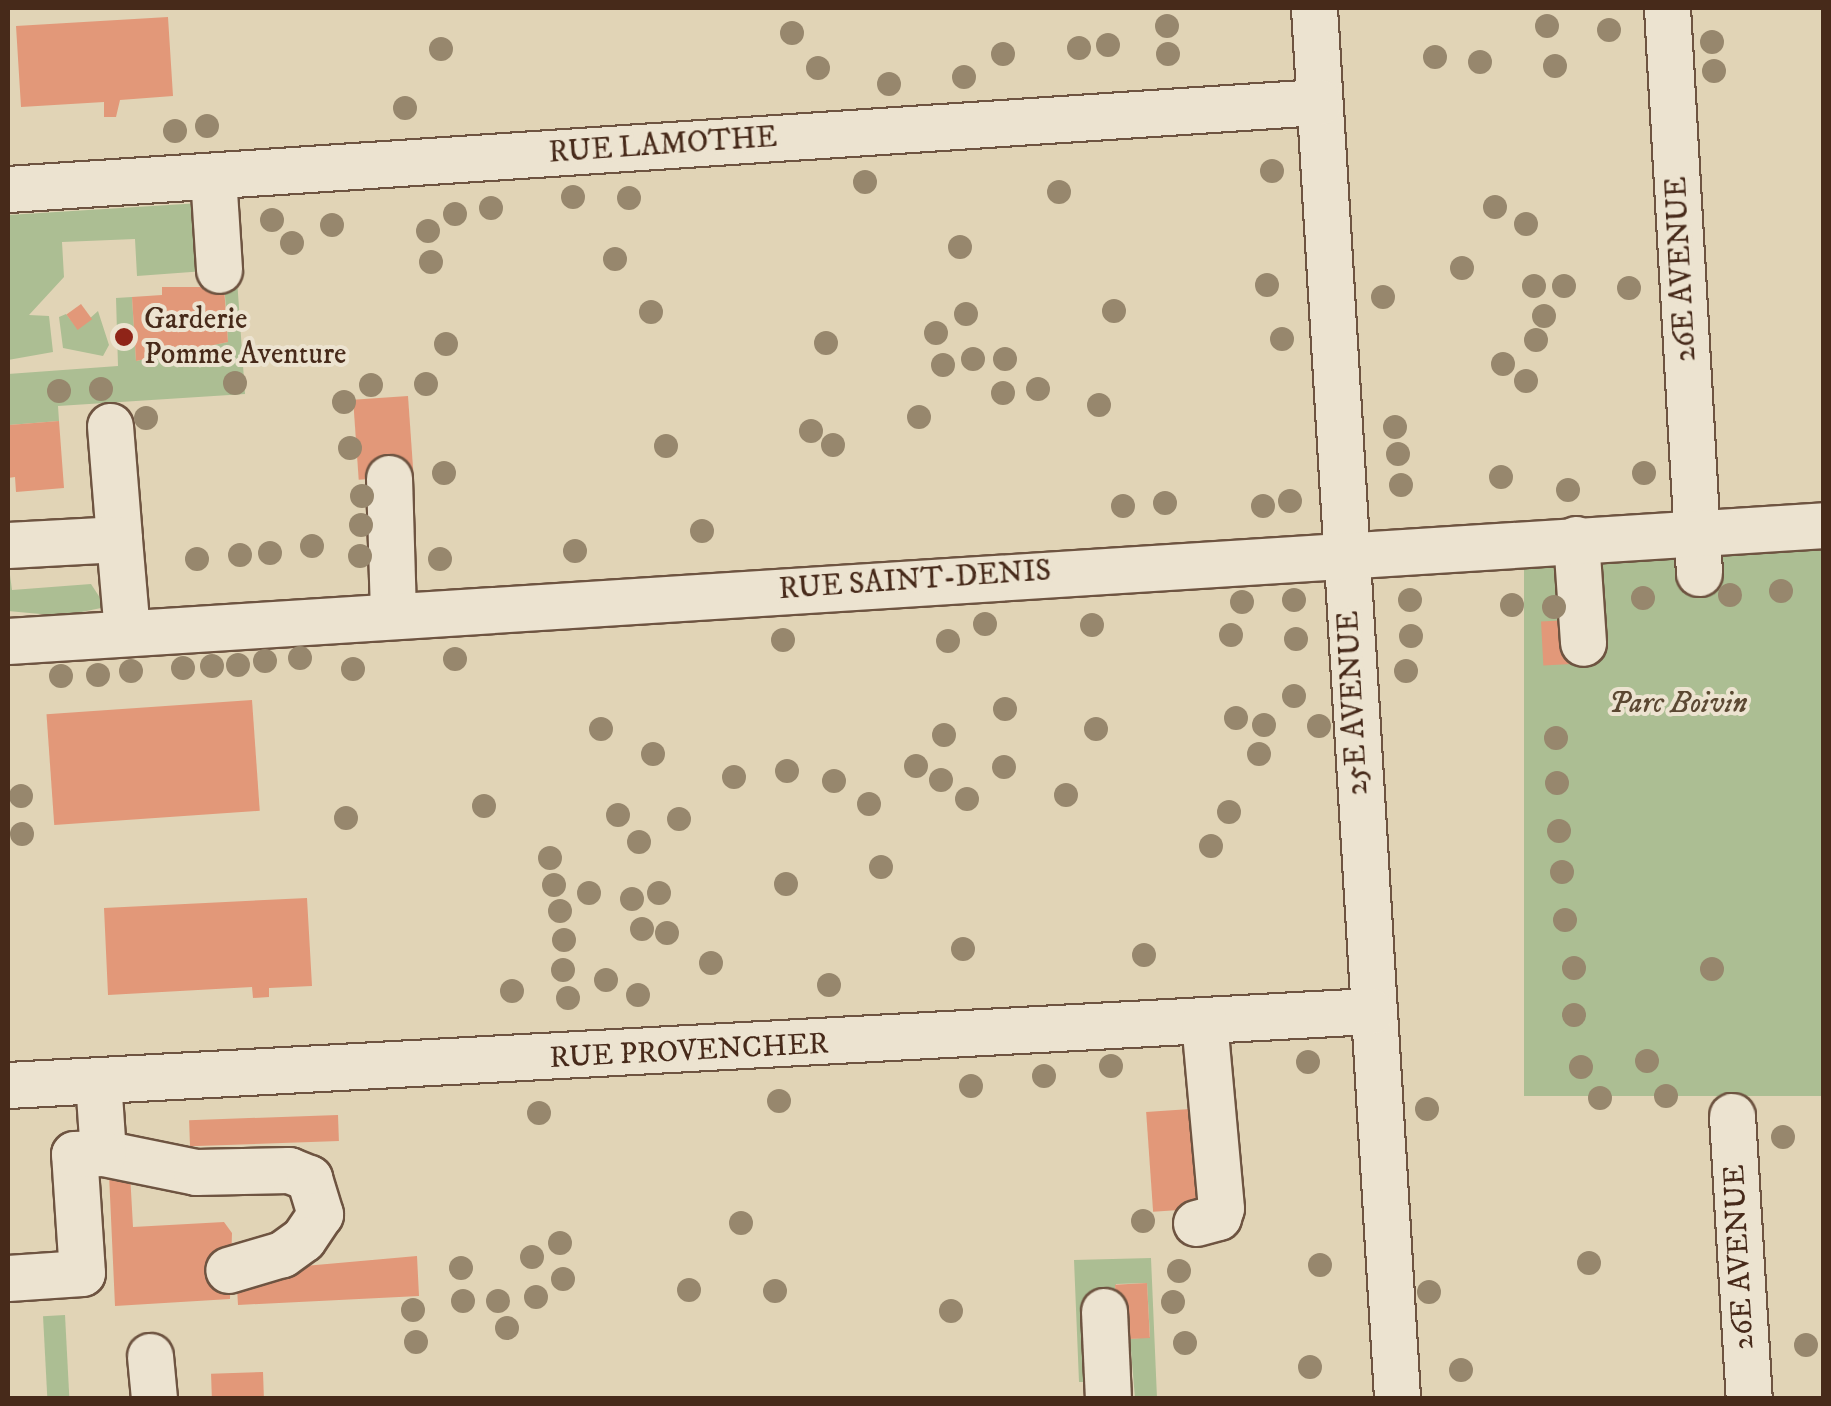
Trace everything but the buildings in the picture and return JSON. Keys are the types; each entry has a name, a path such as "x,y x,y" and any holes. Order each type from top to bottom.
{"street":[{"name":"25E AVENUE","path":"1314,8 1397,1398"},
{"name":"26E AVENUE","path":"1668,8 1697,552"},
{"name":"RUE LAMOTHE","path":"8,189 1320,102"},
{"path":"213,176 219,270"},
{"path":"110,426 127,633"},
{"path":"388,478 392,614"},
{"name":"RUE SAINT-DENIS","path":"8,642 1576,539 1697,552 1824,525"},
{"path":"8,546 119,539"},
{"path":"1576,539 1583,643"},
{"name":"RUE PROVENCHER","path":"8,1084 1371,1012"},
{"path":"1193,1023 1193,1082 1222,1208 1218,1217 1196,1223"},
{"path":"98,1080 103,1152"},
{"name":"26E AVENUE","path":"1732,1116 1749,1398"},
{"path":"8,1278 97,1278 74,1154 103,1152 196,1172 289,1170 309,1178 320,1214 303,1239 270,1259 228,1270"},
{"path":"1104,1311 1108,1398"}],"green space":[{"path":"201,203 205,271 137,276 135,239 62,242 64,277 29,315 49,316 53,352 8,360 8,215"},
{"path":"237,279 245,394 58,406 59,421 9,425 8,457 8,374 118,366 116,298 132,297 136,361 228,342 224,280"},
{"path":"98,311 109,345 103,356 63,348 59,317 66,314 78,329"},
{"name":"Parc Boivin","path":"1524,549 1823,549 1823,1096 1524,1096"},
{"path":"8,560 12,590 91,584 106,607 62,616 8,611"},
{"path":"1151,1258 1157,1398 1135,1398 1130,1339 1150,1337 1147,1283 1116,1284 1089,1382 1079,1382 1074,1260"},
{"path":"65,1315 69,1398 47,1398 43,1316"}],"place":[{"name":"Garderie Pomme Aventure","path":"124,337"}]}
